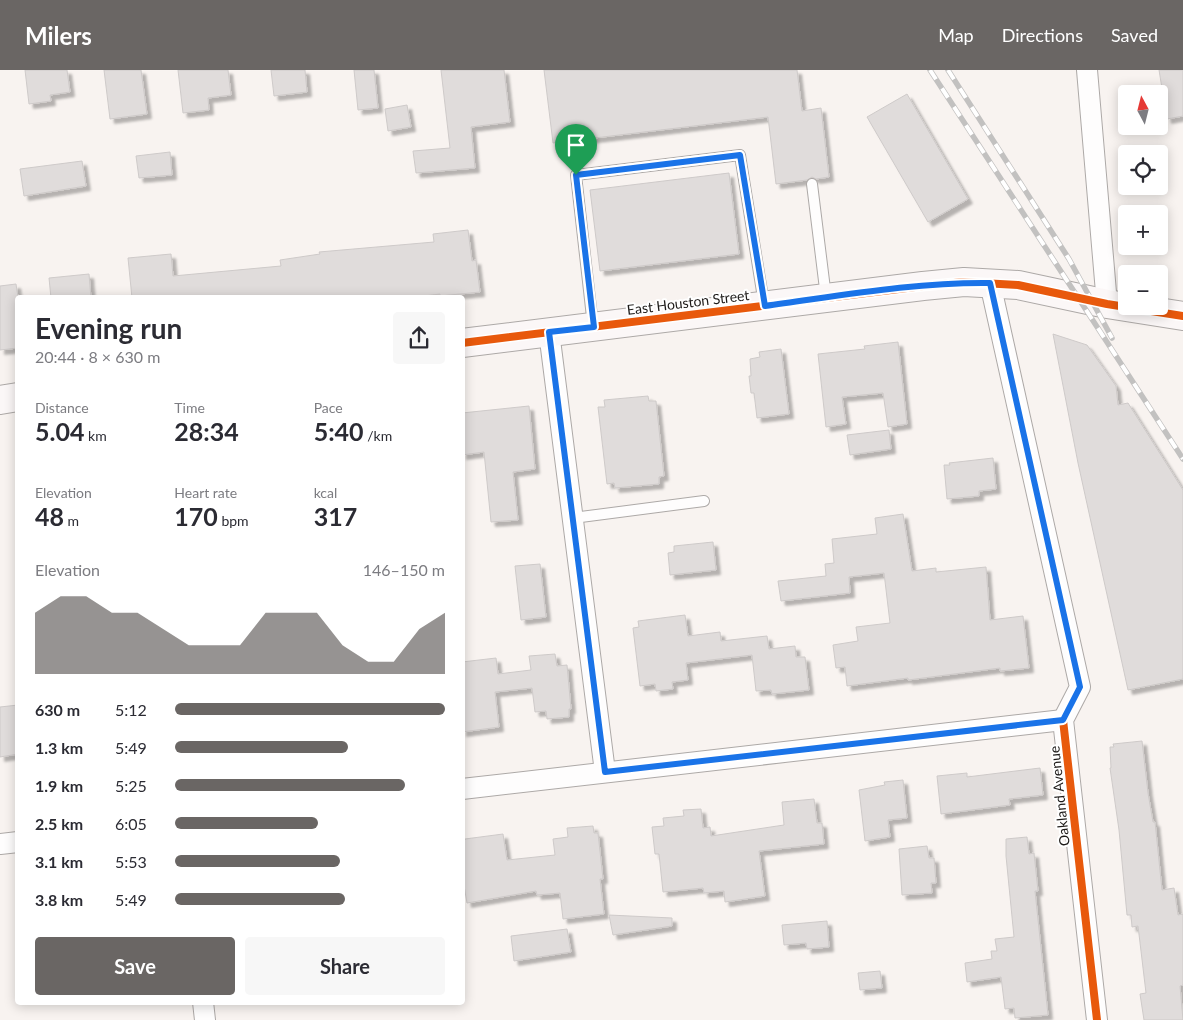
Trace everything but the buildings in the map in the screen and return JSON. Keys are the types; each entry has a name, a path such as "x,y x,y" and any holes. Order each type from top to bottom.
{"street":[{"path":"1087,70 1107,304"},
{"name":"East Houston Street","path":"465,343 964,282 1018,285 1107,304 1183,316"},
{"path":"465,789 1063,720 1080,687 990,283"},
{"path":"549,332 605,772"},
{"path":"0,400 15,398"},
{"name":"Oakland Avenue","path":"1063,720 1097,1020"},
{"path":"0,844 15,842"},
{"path":"203,1005 205,1020"}],"lane":[{"path":"594,327 576,175 740,155 765,306"},
{"path":"812,184 826,298"},
{"path":"573,518 704,501"}],"railway":[{"path":"930,70 1183,459"},
{"path":"948,70 1069,259 1112,338"}],"cycle path":[{"path":"465,343 964,282 1018,285 1107,304 1183,316"},
{"path":"990,283 1080,687 1063,720 1097,1020"}],"route":[{"path":"740,155 765,306 923,286 964,282 990,283 1080,687 1063,720 605,772 549,332 594,327 576,175 740,155"}]}
